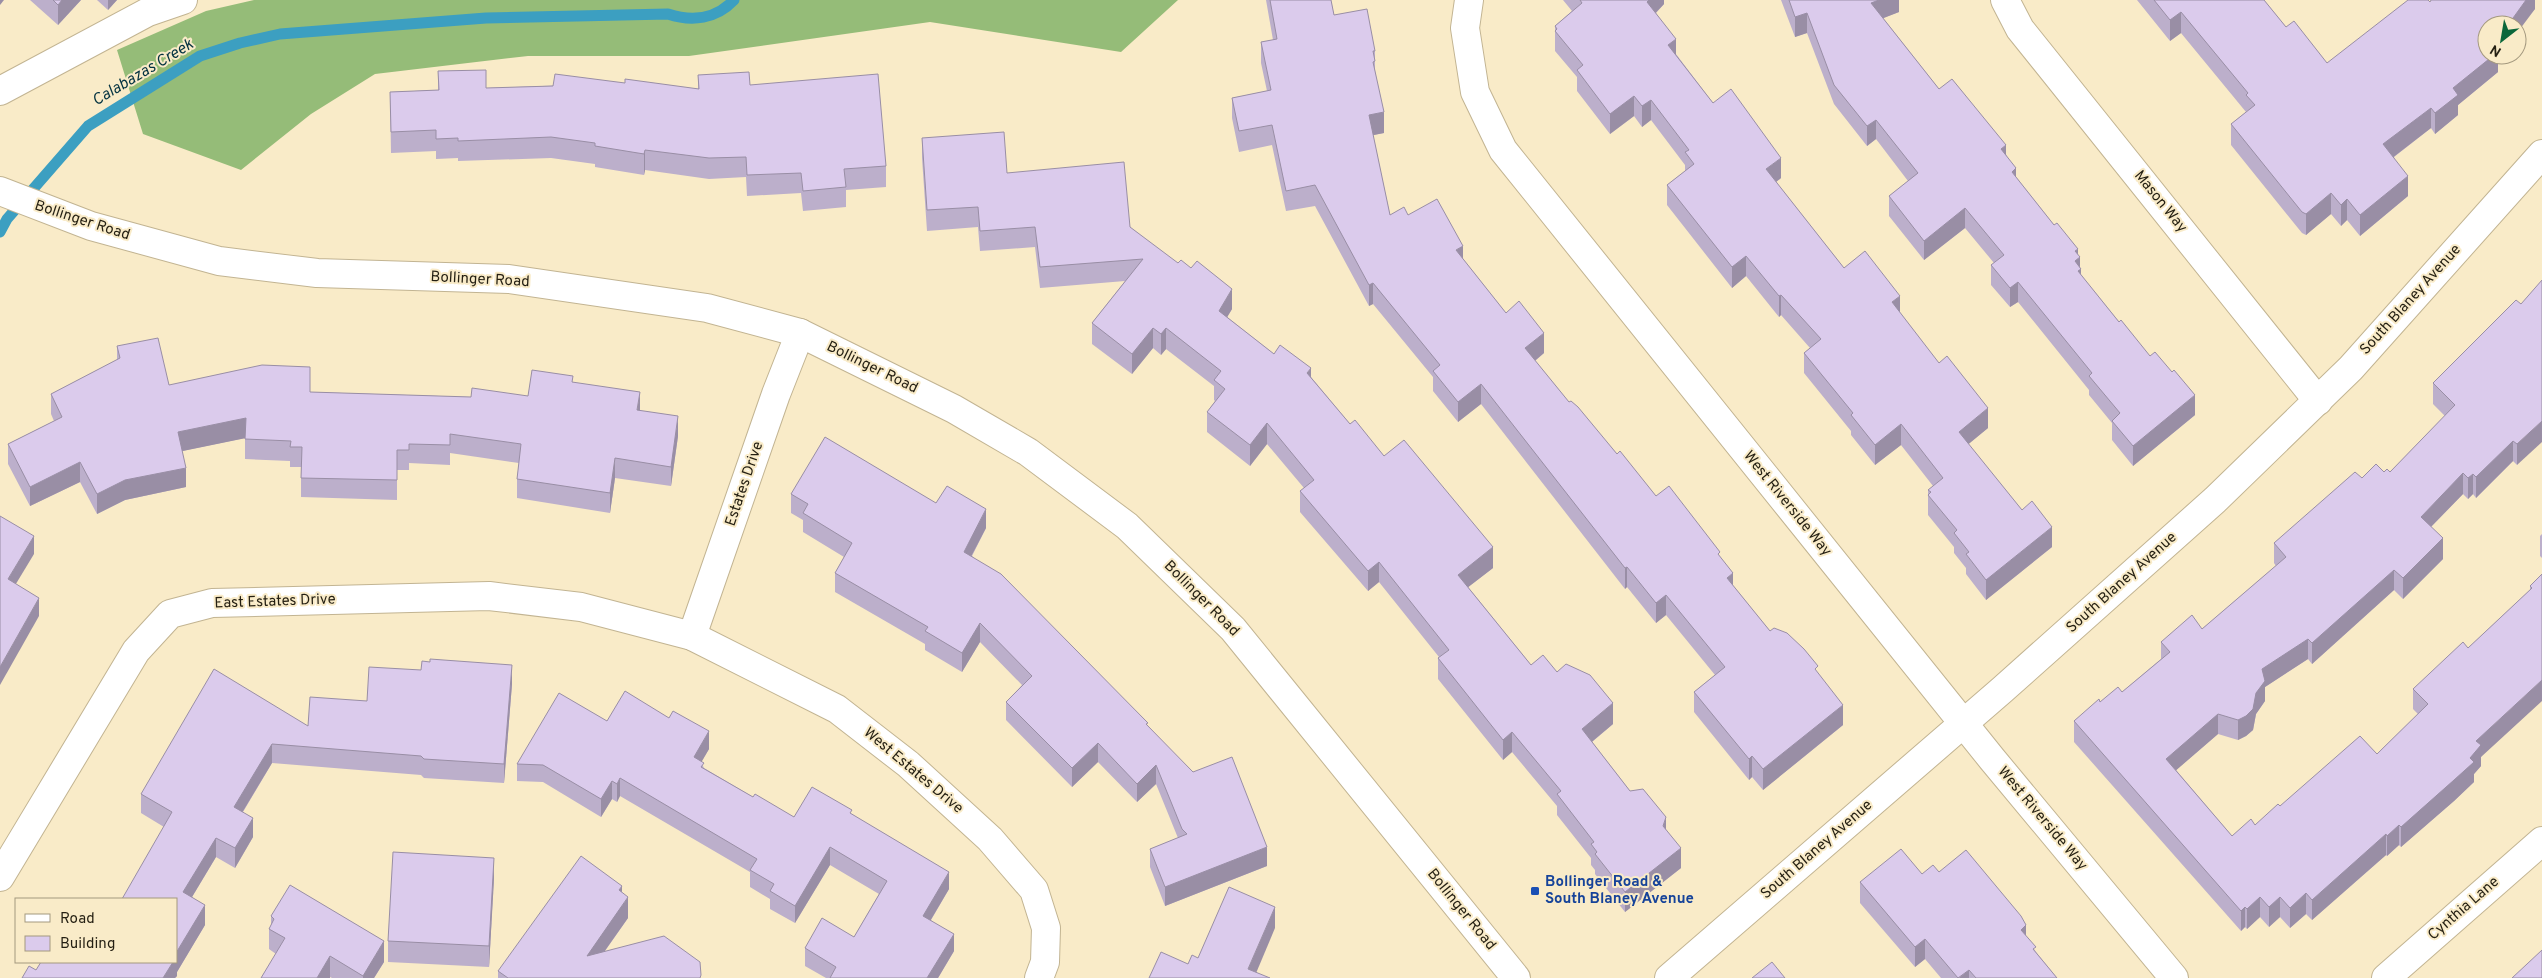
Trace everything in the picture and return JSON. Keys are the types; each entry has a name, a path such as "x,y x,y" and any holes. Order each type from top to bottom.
{"street":[{"path":"0,91 148,12 184,0"},
{"name":"West Riverside Way","path":"1469,0 1465,28 1475,92 1502,150 1964,724 2174,978"},
{"name":"Mason Way","path":"2005,0 2020,29 2318,401"},
{"name":"South Blaney Avenue","path":"1669,978 1964,724 2208,507 2351,368 2542,154"},
{"name":"Bollinger Road","path":"0,191 91,226 219,261 317,273 509,279 708,308 800,333 954,408 1028,452 1127,526 1233,629 1516,978"},
{"name":"Estates Drive","path":"692,636 776,394 800,333"},
{"name":"East Estates Drive","path":"0,877 136,651 170,614 212,603 489,596 581,606 692,636"},
{"name":"West Estates Drive","path":"692,636 837,709 908,764 990,839 1034,890 1046,928 1045,962 1039,978"},
{"name":"Cynthia Lane","path":"2386,978 2542,841"}],"green space":[{"path":"254,0 1178,0 1121,52 930,22 689,56 528,56 375,74 311,114 241,170 143,134 117,50 206,11"}],"building":[{"path":"53,0 62,0 58,5"},
{"path":"1270,0 1331,0 1334,15 1367,9 1375,51 1373,51 1375,61 1373,62 1384,112 1369,115 1390,215 1404,207 1408,215 1437,199 1463,246 1456,250 1506,313 1519,301 1544,333 1525,348 1569,402 1571,401 1578,407 1617,454 1620,451 1656,496 1669,486 1720,552 1718,554 1733,573 1727,578 1770,631 1774,628 1787,633 1818,666 1815,669 1843,705 1763,769 1752,756 1749,759 1694,692 1725,667 1666,595 1656,603 1627,567 1625,568 1481,384 1458,402 1433,371 1440,365 1373,283 1369,285 1315,185 1286,191 1272,125 1239,131 1232,98 1271,90 1261,42 1277,39"},
{"path":"1580,0 1649,0 1647,2 1676,39 1668,45 1713,103 1731,89 1781,158 1766,169 1844,268 1865,251 1900,296 1892,302 1939,363 1947,356 1988,408 1959,432 2022,510 2032,501 2052,527 1986,580 1966,554 1969,552 1954,533 1957,530 1928,495 1931,492 1928,490 1943,478 1901,424 1875,445 1851,415 1853,413 1804,353 1821,339 1781,295 1779,296 1746,256 1732,267 1667,185 1694,164 1685,152 1689,150 1651,100 1642,106 1634,96 1610,114 1577,70 1583,65 1555,31 1557,29 1555,26 1582,3"},
{"path":"1789,0 1879,0 1871,3 1939,89 1952,79 2006,145 2001,149 2016,168 2012,172 2054,225 2057,223 2078,249 2075,251 2080,257 2075,261 2081,269 2078,271 2119,322 2121,320 2150,356 2155,352 2172,372 2174,370 2195,395 2133,446 2112,421 2120,413 2089,376 2092,373 2018,282 2010,288 1991,265 2004,255 1965,208 1924,241 1889,196 1918,173 1876,120 1867,126 1834,85 1807,13 1795,17"},
{"path":"2154,0 2264,0 2286,27 2294,21 2327,63 2408,0 2428,0 2430,2 2431,0 2526,0 2515,15 2477,15 2477,65 2482,65 2453,88 2458,95 2435,113 2431,108 2383,144 2408,176 2360,215 2347,199 2341,205 2331,193 2306,214 2302,212 2231,124 2255,105 2246,95 2248,93 2181,12 2170,20"},
{"path":"486,70 486,88 553,86 555,74 625,83 625,79 699,89 698,75 749,72 750,85 878,74 886,166 844,169 846,187 803,191 801,173 747,175 746,157 709,158 645,150 644,154 595,146 595,143 551,137 458,141 458,138 436,139 436,130 391,132 390,92 439,90 438,71"},
{"path":"1004,132 1007,173 1124,162 1130,227 1178,263 1181,260 1191,268 1197,261 1232,289 1219,311 1274,354 1280,345 1311,368 1307,373 1350,424 1355,420 1384,456 1404,440 1493,547 1458,575 1531,665 1543,655 1557,672 1566,664 1590,675 1613,703 1582,729 1630,791 1643,789 1666,817 1663,826 1681,848 1625,892 1595,854 1597,852 1591,844 1594,842 1557,794 1561,791 1512,732 1503,740 1438,658 1449,650 1379,562 1368,571 1300,491 1314,480 1267,423 1250,445 1207,412 1225,389 1214,380 1221,371 1166,328 1161,334 1153,328 1132,354 1092,323 1143,259 1040,267 1035,227 980,231 978,207 927,210 922,138"},
{"path":"2542,280 2542,421 2517,444 2513,441 2476,477 2473,474 2468,478 2463,473 2421,517 2443,538 2403,578 2394,570 2312,643 2308,639 2262,669 2265,681 2256,693 2253,709 2246,716 2238,720 2218,714 2166,759 2232,836 2251,819 2255,825 2278,804 2280,806 2360,736 2377,754 2428,704 2413,689 2463,642 2468,648 2532,588 2530,586 2542,574 2542,680 2476,741 2481,745 2470,758 2474,762 2401,827 2399,825 2387,836 2386,834 2312,900 2306,893 2290,908 2280,897 2269,907 2260,897 2247,909 2245,907 2241,911 2074,721 2099,699 2100,702 2118,687 2122,692 2170,652 2161,642 2192,615 2202,629 2286,557 2274,543 2355,472 2362,478 2376,464 2384,472 2387,469 2390,472 2455,405 2433,383 2516,300 2521,304"},
{"path":"158,338 169,385 262,365 310,367 310,392 471,397 472,388 528,396 532,370 573,376 572,382 640,392 637,410 678,416 671,467 615,458 610,493 517,479 521,444 450,434 450,445 409,444 409,450 397,450 397,480 301,478 302,447 290,447 291,441 245,439 246,418 178,432 186,468 125,480 97,494 80,462 30,487 8,444 62,417 51,394 120,358 117,346"},
{"path":"825,437 936,503 947,486 986,509 964,552 1001,574 1148,723 1146,724 1193,772 1232,757 1267,847 1165,887 1150,849 1187,834 1182,829 1156,765 1137,784 1098,743 1072,768 1006,702 1032,676 980,623 962,653 925,631 928,627 835,573 852,543 803,513 808,504 791,494"},
{"path":"0,516 34,536 8,579 39,598 0,667"},
{"path":"430,659 512,665 504,764 424,759 421,756 272,744 234,807 253,818 235,848 216,838 183,892 205,905 178,950 178,898 123,898 172,812 141,794 214,669 308,726 310,697 367,701 369,667 421,670 422,661 430,662"},
{"path":"625,691 669,718 673,711 709,731 694,757 704,763 701,767 753,797 755,794 794,817 812,787 852,810 850,813 949,872 923,916 954,934 927,978 830,978 836,967 805,948 822,918 854,937 887,881 830,847 795,906 770,891 774,884 750,870 757,859 620,778 617,784 612,781 601,799 543,765 517,764 559,693 607,721"},
{"path":"1901,849 1922,874 1933,865 1939,872 1966,850 2021,916 2026,925 2021,930 2036,947 2033,949 2057,978 1976,978 1969,970 1958,978 1925,939 1915,947 1860,882"},
{"path":"393,852 494,858 489,946 388,941"},
{"path":"581,856 622,886 619,890 628,897 587,956 664,936 700,962 700,978 508,978 498,971"},
{"path":"290,885 384,941 363,976 330,956 317,978 261,978 285,938 269,929 274,919 271,916"},
{"path":"1229,887 1275,907 1248,969 1270,978 1149,978 1161,952 1188,964 1192,955 1198,958"},
{"path":"2542,950 2542,978 2512,978"},
{"path":"1772,962 1785,978 1752,978"},
{"path":"40,963 172,963 163,978 22,978 29,966 36,970"}],"waterway":[{"name":"Calabazas Creek","path":"0,232 7,219 88,126 200,56 240,43 280,34 486,18 668,14 695,18 712,15 734,0"}],"place":[{"name":"Bollinger Road & South Blaney Avenue","path":"1535,891"}]}
